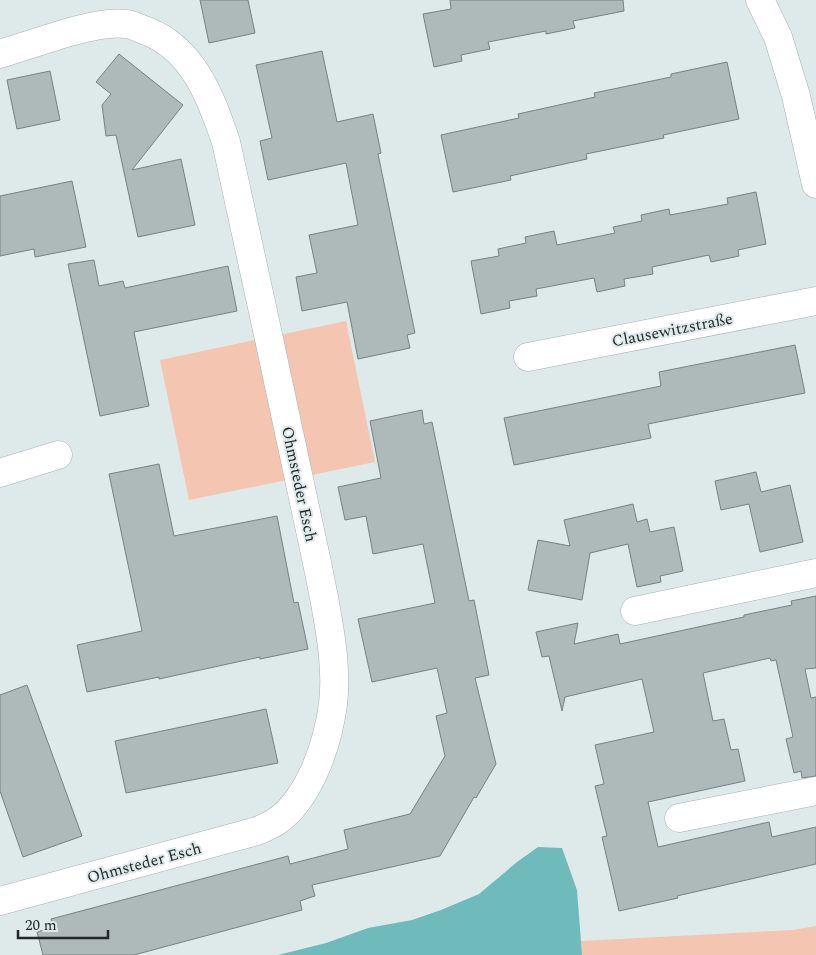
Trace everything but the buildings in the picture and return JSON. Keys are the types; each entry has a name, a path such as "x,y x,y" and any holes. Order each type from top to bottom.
{"street":[{"path":"760,0 778,37 796,96 816,184"},
{"name":"Ohmsteder Esch","path":"0,54 96,25 127,24 154,34 181,53 201,79 215,109 228,152 322,588 330,633 334,677 329,731 319,760 308,784 294,805 278,820 257,831 0,901"},
{"name":"Clausewitzstraße","path":"528,357 816,301"},
{"path":"0,473 58,455"},
{"path":"635,611 816,573"},
{"path":"679,818 816,791"}],"shaded area":[{"path":"346,321 375,462 189,500 160,360"},
{"path":"816,926 816,955 582,955 581,941 793,930"}],"water":[{"path":"538,847 562,848 577,890 582,955 278,955 326,943 368,928 412,920 441,910 479,894"}]}
